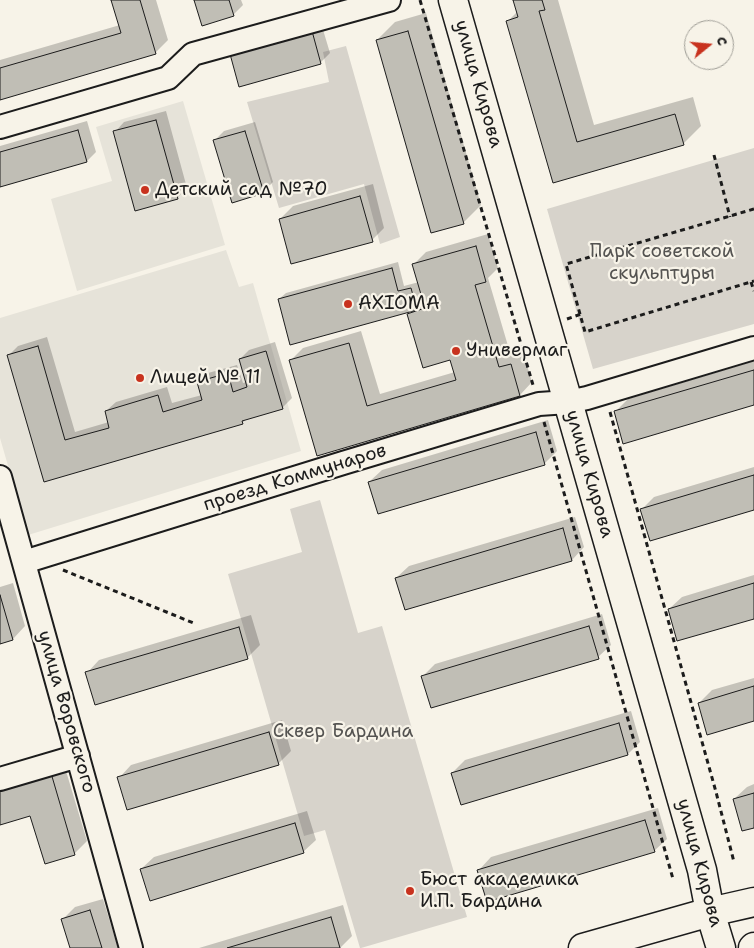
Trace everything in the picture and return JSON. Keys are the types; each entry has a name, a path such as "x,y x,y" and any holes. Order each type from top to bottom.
{"main road":[{"name":"улица Кирова","path":"453,0 702,870 710,912 721,948"},
{"path":"583,948 710,912 754,902"}],"street":[{"path":"0,127 168,78 193,54 388,0"},
{"name":"проезд Коммунаров","path":"29,561 539,404 568,402 604,393 754,348"},
{"name":"улица Воровского","path":"0,476 29,561 78,756 131,948"},
{"path":"0,780 78,756"}],"path":[{"path":"420,0 539,404 673,879"},
{"path":"714,155 730,217"},
{"path":"754,209 566,264 585,332 753,282 754,291"},
{"path":"604,393 714,782 734,862"},
{"path":"29,561 196,624"}],"shaded area":[{"name":"Детский сад №70","path":"183,101 225,245 77,291 51,199 112,181 96,127"},
{"name":"Лицей № 11","path":"226,250 239,287 253,283 301,451 28,535 0,438 0,318"}],"green space":[{"path":"346,46 400,237 380,244 364,184 279,208 247,102 329,82 323,52"},
{"name":"Парк советской скульптуры","path":"754,148 754,324 593,369 547,209"},
{"name":"Сквер Бардина","path":"320,500 358,633 382,626 467,917 361,948 325,830 304,836 228,574 302,552 290,509"}],"building":[{"path":"111,0 140,0 156,54 0,100 0,68 121,33"},
{"path":"194,0 229,0 234,16 202,26"},
{"path":"513,0 542,0 545,10 539,11 577,142 675,114 684,145 553,183 506,21 518,17"},
{"path":"312,31 321,64 239,87 230,54"},
{"path":"408,31 464,224 431,233 376,40"},
{"name":"Детский сад №70","path":"156,120 178,199 135,211 113,131"},
{"path":"78,130 87,162 0,187 0,152"},
{"path":"245,131 264,193 232,203 213,140"},
{"path":"360,196 373,242 291,264 279,219"},
{"name":"Универмаг","path":"476,246 486,282 475,285 499,367 511,364 520,396 317,456 289,360 349,343 367,406 456,380 450,360 423,368 407,314 425,308 412,264"},
{"name":"AXIOMA","path":"392,268 398,291 411,288 417,310 290,345 278,299"},
{"path":"38,346 65,440 109,428 105,411 158,395 163,412 202,400 197,382 228,373 233,392 247,387 239,359 266,351 283,409 242,421 243,424 44,482 7,355"},
{"path":"754,370 754,405 623,444 614,411"},
{"path":"536,432 545,465 378,514 368,482"},
{"path":"754,475 754,510 650,541 640,509"},
{"path":"563,528 572,561 405,610 395,578"},
{"path":"754,583 754,619 677,641 668,609"},
{"path":"0,595 13,640 0,644"},
{"path":"589,626 599,659 431,708 421,676"},
{"path":"239,627 248,659 95,705 85,672"},
{"path":"754,686 754,721 707,735 698,703"},
{"path":"619,723 628,755 461,805 451,773"},
{"path":"269,732 279,765 127,810 117,777"},
{"path":"51,773 75,855 45,864 30,816 0,825 0,788"},
{"path":"754,793 754,828 742,831 733,799"},
{"path":"645,820 655,852 487,902 477,870"},
{"path":"295,823 304,853 150,901 140,869"},
{"path":"90,910 102,948 70,948 61,919"},
{"path":"331,917 340,948 227,948"}],"place":[{"name":"Детский сад №70","path":"145,190"},
{"name":"AXIOMA","path":"348,304"},
{"name":"Универмаг","path":"456,351"},
{"name":"Лицей № 11","path":"140,378"},
{"name":"Бюст академика И.П. Бардина","path":"410,891"}]}
